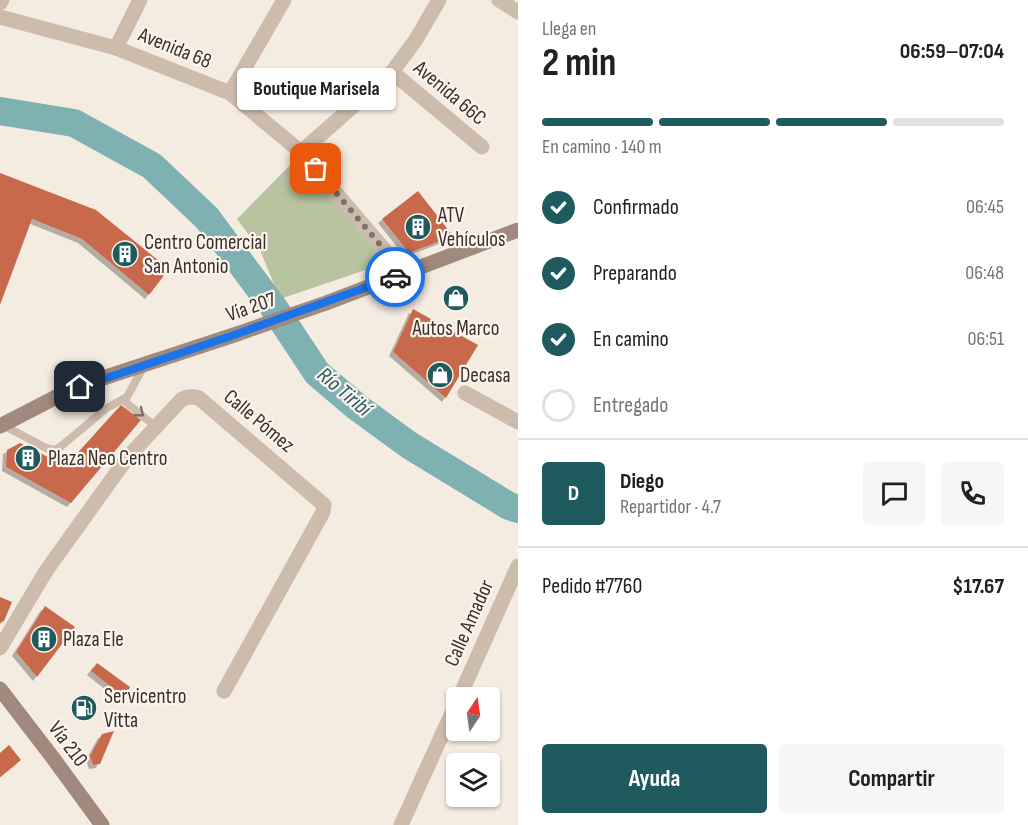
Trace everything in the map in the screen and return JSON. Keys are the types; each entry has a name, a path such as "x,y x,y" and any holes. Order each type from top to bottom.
{"main road":[{"name":"Vía 207","path":"2,426 66,392 326,303 518,230"},
{"name":"Vía 210","path":"0,690 102,825"}],"street":[{"path":"117,48 140,0"},
{"path":"230,93 284,0"},
{"path":"301,152 392,72 415,42 439,0"},
{"path":"499,0 518,12"},
{"name":"Avenida 68","path":"0,17 117,48 230,93 301,152 405,274"},
{"name":"Avenida 66C","path":"392,72 482,147"},
{"path":"465,393 518,422"},
{"name":"Calle Pómez","path":"0,648 46,571 127,458 181,400 189,396 200,398 324,505 323,512 224,691"},
{"name":"Calle Amador","path":"464,687 518,566"},
{"path":"401,825 446,726"}],"lane":[{"path":"2,426 54,450 107,408 128,397 145,364"},
{"path":"123,400 156,427"}],"green space":[{"path":"299,159 386,263 280,299 260,250 237,219 292,163"}],"building":[{"name":"Centro Comercial San Antonio","path":"0,173 96,210 169,269 149,295 82,239 32,219 0,305"},
{"name":"ATV Vehículos","path":"418,191 453,236 409,253 382,219"},
{"name":"Decasa","path":"413,309 478,345 446,398 393,352"},
{"name":"Plaza Neo Centro","path":"121,405 141,420 71,503 6,467 7,450 20,443 66,466"},
{"path":"0,597 12,602 4,621 0,623"},
{"name":"Plaza Ele","path":"45,606 75,627 37,677 16,652"},
{"path":"97,663 130,687 125,698 91,671"},
{"path":"114,731 100,764 93,765 90,756 102,734"},
{"path":"9,745 21,760 0,777 0,753"}],"waterway":[{"name":"Río Tiribí","path":"0,111 74,123 152,166 207,218 274,308 317,373 357,407 409,445 509,506 518,509"}],"way so far":[{"path":"316,169 405,274 395,277"}],"place":[{"name":"Boutique Marisela","path":"316,169"},
{"name":"ATV Vehículos","path":"418,227"},
{"name":"Centro Comercial San Antonio","path":"125,254"},
{"name":"Autos Marco","path":"456,298"},
{"name":"Decasa","path":"440,375"},
{"name":"Plaza Neo Centro","path":"28,458"},
{"name":"Plaza Ele","path":"44,639"},
{"name":"Servicentro Vitta","path":"84,708"}],"route":[{"path":"80,387 395,277"}]}
